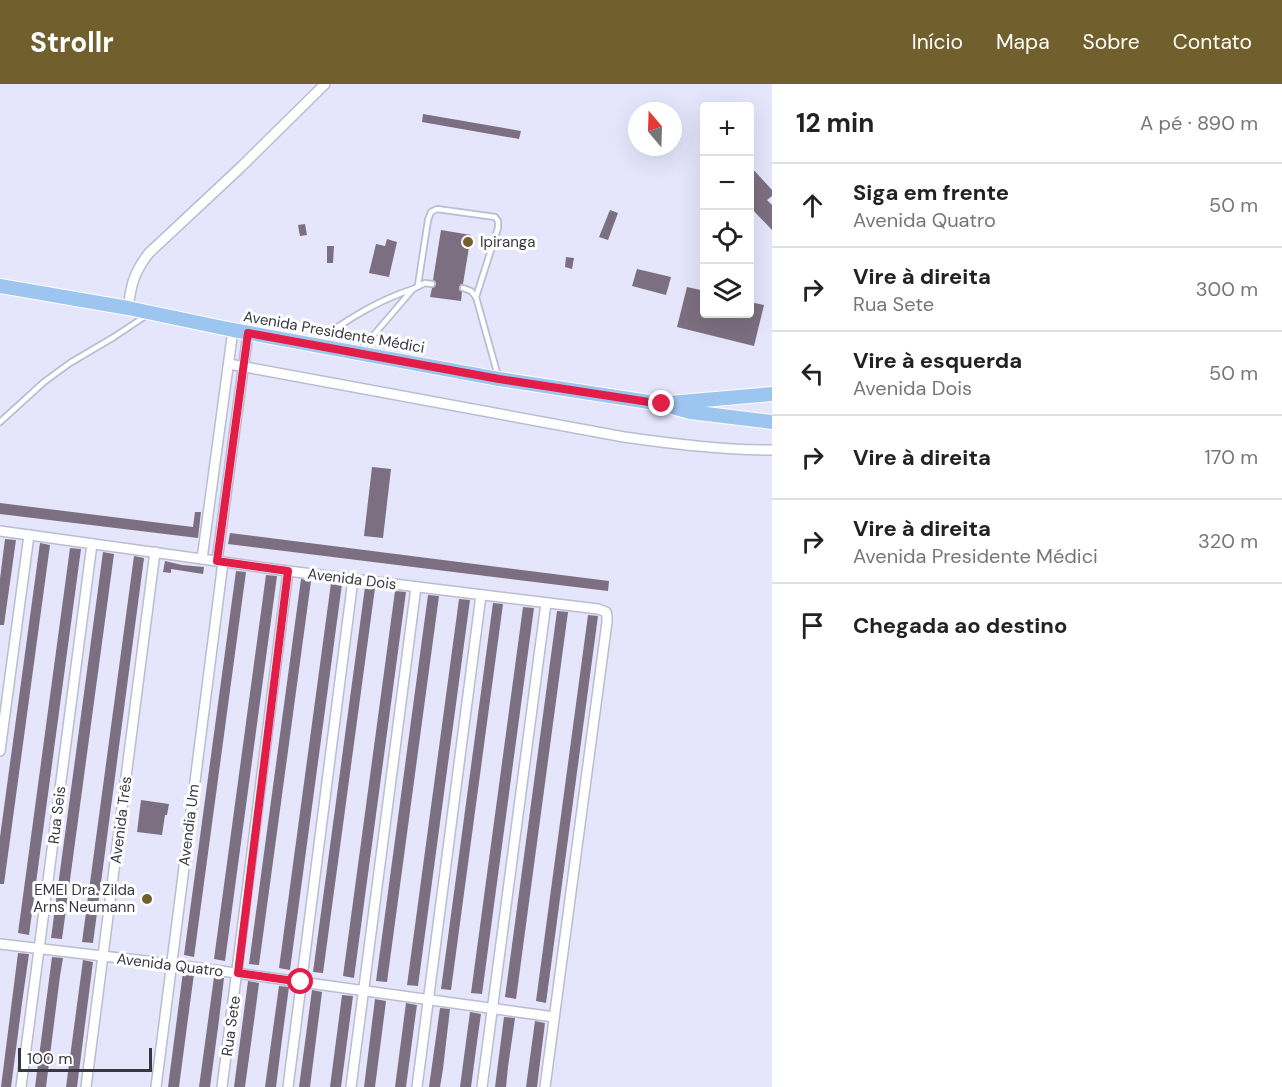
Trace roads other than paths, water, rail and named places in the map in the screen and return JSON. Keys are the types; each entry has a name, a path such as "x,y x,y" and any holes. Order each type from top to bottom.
{"main road":[{"name":"Avenida Presidente Médici","path":"0,286 128,308 248,333 499,379 662,404 690,412 772,422"},
{"name":"Avenida Presidente Médici","path":"662,404 772,394"}],"street":[{"path":"128,308 130,287 149,253 233,175 325,84"},
{"path":"202,560 233,330"},
{"name":"Avendia Um","path":"156,1087 248,333"},
{"path":"229,364 634,438 685,446 772,450"},
{"name":"Avenida Dois","path":"0,531 202,560 598,609 606,612 607,622 554,1017"},
{"path":"0,751 28,535"},
{"name":"Rua Seis","path":"21,1087 92,544"},
{"name":"Avenida Três","path":"86,1087 156,552"},
{"name":"Rua Sete","path":"222,1087 288,571"},
{"path":"288,1087 353,579"},
{"path":"351,1087 416,587"},
{"path":"417,1087 481,595"},
{"path":"482,1087 546,603"},
{"name":"Avenida Quatro","path":"0,944 171,964 554,1017"},
{"path":"545,1087 554,1017"}],"lane":[{"path":"418,285 431,212 437,208 495,217 498,221 498,228 476,297"},
{"path":"358,353 413,289 424,283 432,284"},
{"path":"463,288 471,291 476,297 499,379"},
{"path":"313,345 348,319 394,294 413,289"},
{"path":"0,422 44,382 70,363 150,313"}],"place":[{"name":"Ipiranga","path":"468,242"},
{"name":"EMEI Dra. Zilda Arns Neumann","path":"147,899"}]}
